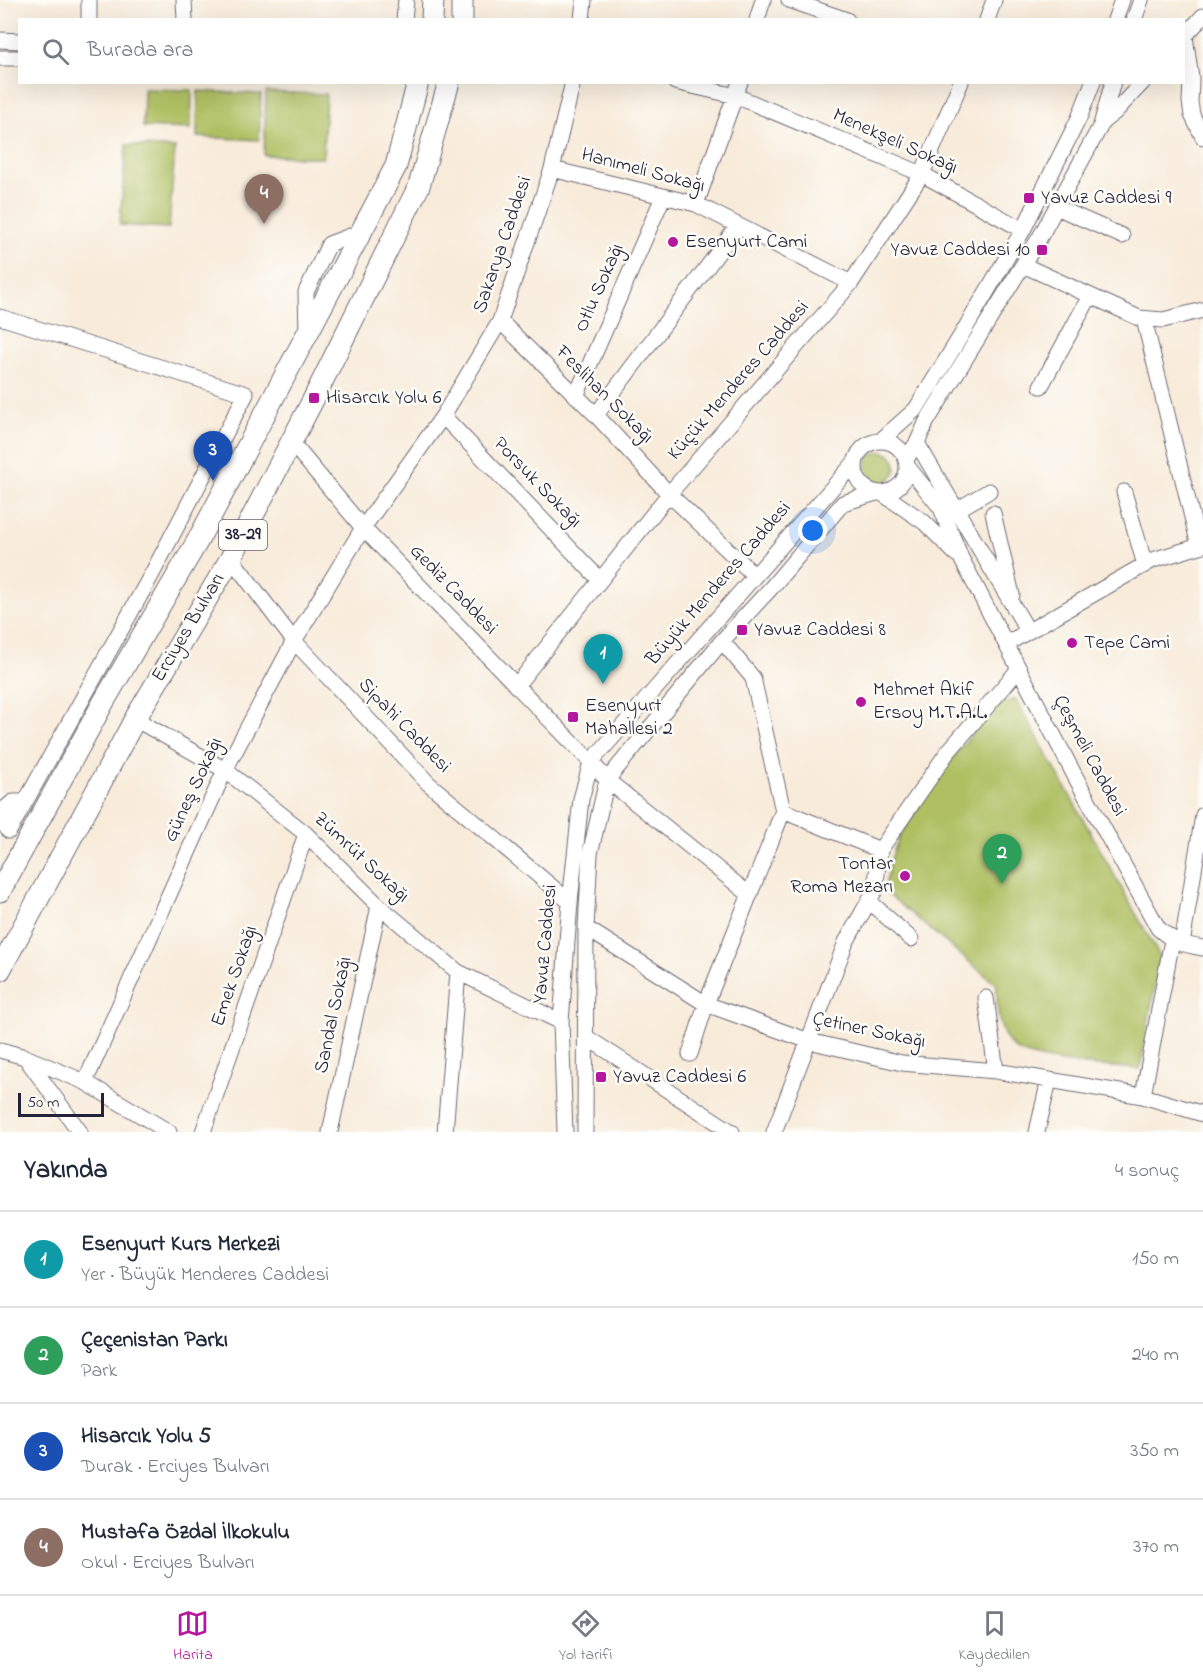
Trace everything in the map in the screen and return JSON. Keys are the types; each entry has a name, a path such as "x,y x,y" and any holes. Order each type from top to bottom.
{"highway":[{"path":"432,18 433,0"},
{"path":"462,0 462,18"},
{"name":"Erciyes Bulvarı","path":"0,891 103,703 197,542 396,166 417,84"},
{"name":"Erciyes Bulvarı","path":"0,970 135,719 231,558 314,398 419,186 448,84"}],"street":[{"path":"89,0 89,18"},
{"path":"184,0 185,18"},
{"path":"404,18 406,0"},
{"path":"582,18 584,0"},
{"path":"758,18 763,0"},
{"path":"789,0 841,18"},
{"path":"988,18 994,0"},
{"path":"1116,18 1122,0"},
{"path":"1135,18 1141,0"},
{"path":"1185,36 1203,16"},
{"path":"0,40 18,41"},
{"path":"1185,40 1197,79 1190,102 1192,115 1203,136"},
{"path":"0,58 18,58"},
{"name":"Sakarya Caddesi","path":"363,528 443,416 500,321 552,169 573,84"},
{"name":"Menekşeli Sokağı","path":"693,84 738,89 922,174 1023,230"},
{"name":"Küçük Menderes Caddesi","path":"516,686 669,494 851,283 922,174 960,84"},
{"path":"1092,84 1080,114 1023,230 916,409 880,441 867,445 857,455 855,469 863,487 879,493 896,489 905,479 907,462 927,421 1023,265 1101,123 1112,84"},
{"path":"1080,114 1080,124 1085,130 1092,131 1141,84"},
{"path":"696,204 738,89"},
{"name":"Hanımeli Sokağı","path":"552,169 696,204 851,283"},
{"name":"Otlu Sokağı","path":"576,396 663,197"},
{"path":"1056,207 1122,236"},
{"path":"596,415 738,226"},
{"path":"1023,265 1144,319 1163,320 1203,309"},
{"path":"1041,386 1090,296"},
{"path":"0,317 246,394 153,572 25,802"},
{"path":"1006,644 1153,560 1201,545 1144,319"},
{"name":"Feslihan Sokağı","path":"500,321 596,415 669,494 754,575"},
{"name":"Porsuk Sokağı","path":"443,416 600,580"},
{"name":"Gediz Caddesi","path":"291,441 363,528 607,780 750,895"},
{"path":"880,441 899,447 907,462"},
{"path":"917,443 1029,631"},
{"name":"Büyük Menderes Caddesi","path":"591,762 855,462"},
{"name":"Çeşmeli Caddesi","path":"907,462 940,508 961,558 1158,928 1177,942"},
{"path":"957,510 989,491"},
{"path":"1124,492 1144,565"},
{"name":"Büyük Menderes Caddesi","path":"607,780 722,641 771,588 843,503 879,493"},
{"name":"Çeşmeli Caddesi","path":"879,493 924,522 961,558"},
{"path":"993,513 1015,609"},
{"name":"Güneş Sokağı","path":"85,1082 225,770 294,641 363,528"},
{"name":"Sipahi Caddesi","path":"231,558 294,641 428,783 570,902"},
{"path":"690,1054 706,1004 783,812 753,678 722,641"},
{"path":"774,1132 846,942 875,890 880,850 947,753 1019,669"},
{"name":"Zümrüt Sokağı","path":"135,719 225,770 306,834 379,906 458,972 561,1022"},
{"name":"Yavuz Caddesi","path":"565,1132 561,1022 581,799 591,762"},
{"name":"Yavuz Caddesi","path":"585,1132 586,928 590,854 607,780"},
{"path":"783,812 880,850"},
{"path":"1143,1096 1203,815"},
{"name":"Emek Sokağı","path":"203,1132 306,834"},
{"path":"868,901 911,939"},
{"name":"Sandal Sokağı","path":"330,1132 379,906"},
{"name":"Çetiner Sokağı","path":"586,928 706,1004 809,1041 902,1063 996,1071 1143,1096 1203,1114"},
{"path":"1177,942 1203,948"},
{"path":"445,1132 458,972"},
{"path":"986,998 996,1071"},
{"path":"586,1037 732,1132"},
{"path":"0,1050 25,1057 85,1082 169,1132"},
{"path":"25,1057 80,1132"},
{"path":"1037,1132 1048,1080"}],"green space":[{"path":"144,89 192,90 191,129 143,127"},
{"path":"198,91 261,94 259,140 197,137"},
{"path":"266,92 326,94 323,158 264,155"},
{"path":"126,145 175,148 169,228 120,225"},
{"path":"881,452 892,456 896,467 892,478 881,482 870,478 866,467 870,456"},
{"path":"1016,699 1160,957 1140,1069 1054,1061 1022,1053 1013,1047 1001,1026 997,985 884,891 890,862 899,837 945,767 990,712 1002,703"}],"place":[{"name":"Yavuz Caddesi 9","path":"1029,198"},
{"name":"Mustafa Özdal İlkokulu","path":"264,224"},
{"name":"Esenyurt Cami","path":"673,242"},
{"name":"Yavuz Caddesi 10","path":"1042,250"},
{"name":"Hisarcık Yolu 6","path":"314,398"},
{"name":"Hisarcık Yolu 5","path":"213,481"},
{"name":"Yavuz Caddesi 8","path":"742,630"},
{"name":"Tepe Cami","path":"1072,643"},
{"name":"Esenyurt Kurs Merkezi","path":"603,684"},
{"name":"Mehmet Akif Ersoy M.T.A.L.","path":"861,702"},
{"name":"Esenyurt Mahallesi 2","path":"573,717"},
{"name":"Tontar Roma Mezarı","path":"905,876"},
{"name":"Çeçenistan Parkı","path":"1002,884"},
{"name":"Yavuz Caddesi 6","path":"601,1077"}]}
